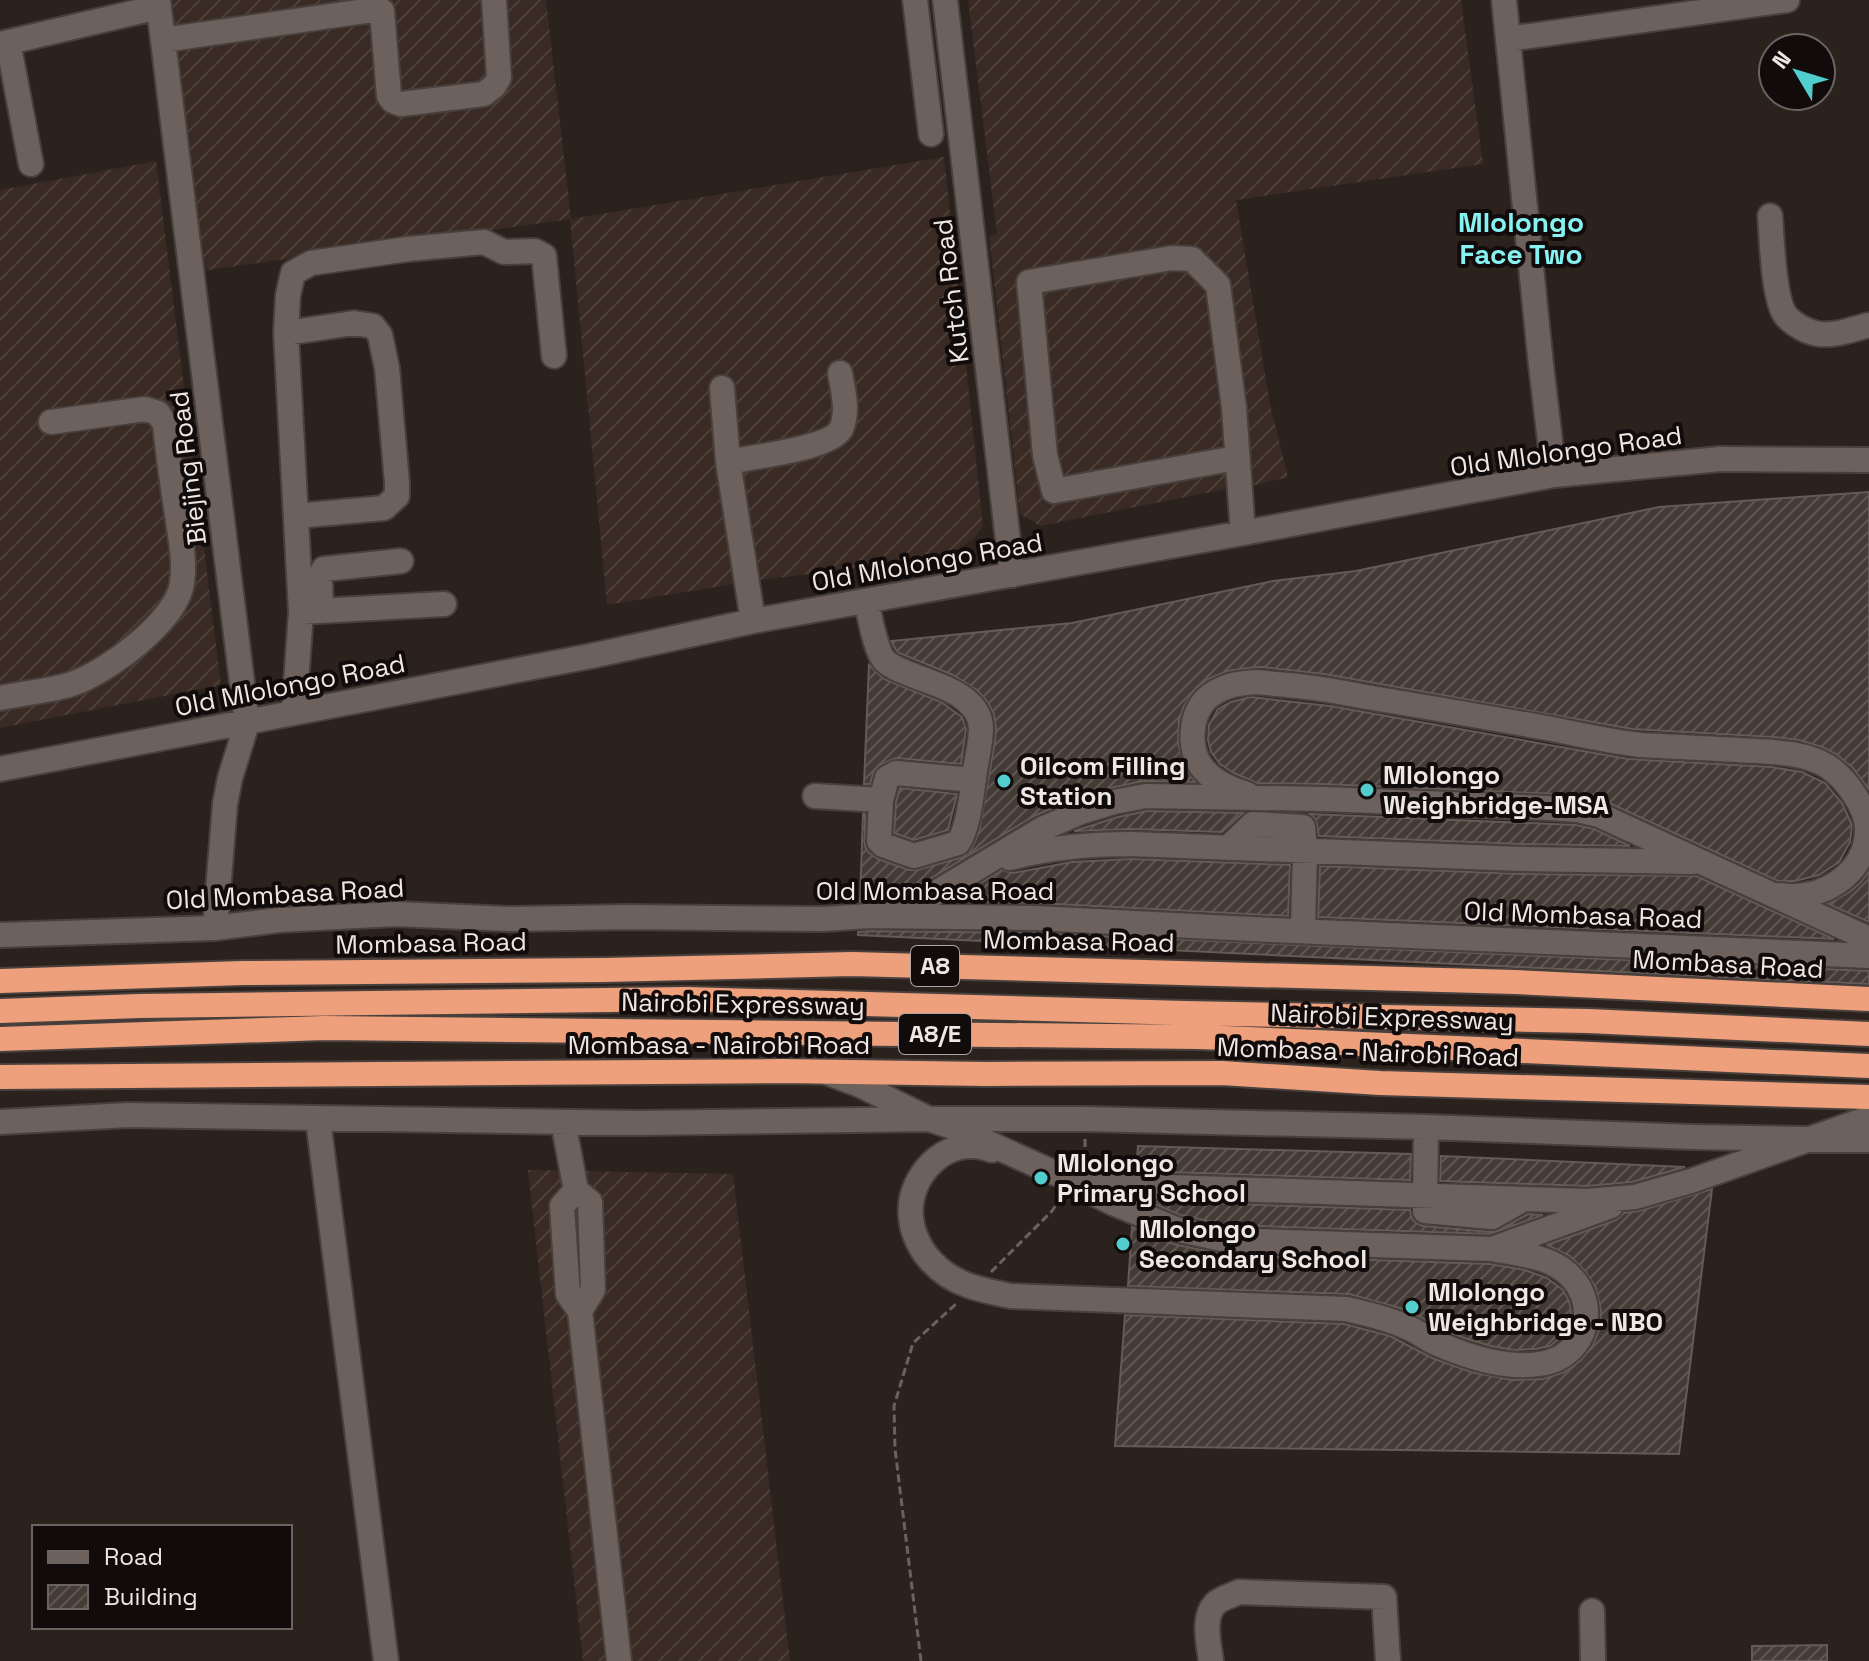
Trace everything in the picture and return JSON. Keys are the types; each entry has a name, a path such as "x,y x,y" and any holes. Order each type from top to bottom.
{"highway":[{"name":"Mombasa Road","path":"0,981 243,973 852,964 1515,982 1869,999"},
{"name":"Nairobi Expressway","path":"0,1011 139,1006 687,999 1588,1021 1869,1034"},
{"name":"Nairobi Expressway","path":"0,1039 324,1028 1200,1037 1869,1066"},
{"name":"Mombasa - Nairobi Road","path":"0,1077 782,1071 1222,1073 1380,1083 1869,1097"}],"street":[{"path":"163,40 379,9 382,11 389,96 393,101 401,104 484,94 499,78 494,0"},
{"path":"915,0 931,134"},
{"name":"Kutch Road","path":"945,0 1012,575"},
{"path":"1504,0 1554,475"},
{"path":"1508,39 1787,0"},
{"path":"31,164 4,43 158,3"},
{"name":"Biejing Road","path":"158,3 247,723 225,804 215,928"},
{"path":"1770,216 1777,290 1785,314 1800,328 1818,334 1836,334 1869,325"},
{"path":"311,612 296,516 286,333 288,295 293,273 311,263 484,242 504,252 535,251 544,256 554,356"},
{"path":"1236,458 1054,491 1045,455 1029,282 1172,258 1192,259 1218,285 1234,408 1243,533"},
{"path":"286,333 354,323 373,326 380,335 387,368 397,483 397,496 384,508 296,516"},
{"path":"728,462 813,446 828,440 840,430 845,409 840,373"},
{"path":"722,388 728,462 753,621"},
{"path":"0,698 73,684 110,665 140,643 159,623 175,602 182,586 183,562 165,424 158,413 145,409 51,422"},
{"name":"Old Mlolongo Road","path":"0,769 591,656 753,621 1554,475 1720,459 1869,460"},
{"path":"294,712 311,612 324,569 401,561"},
{"path":"866,601 881,655 888,663 962,697 977,712 981,730 974,780 958,843 919,856 879,841 881,800 887,778 896,773 974,780"},
{"path":"311,612 444,604"},
{"path":"1258,798 1222,784 1207,773 1193,749 1192,733 1206,699 1225,687 1248,682 1307,686 1637,744 1802,756 1827,766 1848,785 1860,804 1868,829 1865,847 1847,875 1816,894 1793,897 1763,892"},
{"path":"815,796 881,800"},
{"path":"869,916 929,897 1042,829 1081,812 1146,796 1258,798 1578,810 1599,815 1869,939"},
{"path":"985,864 1058,847 1089,844 1700,862"},
{"path":"1303,931 1305,850"},
{"name":"Old Mombasa Road","path":"0,935 215,928 279,920 396,914 511,919 823,919 869,916 1036,918 1869,956"},
{"path":"782,1071 826,1072 860,1085 929,1119 953,1127 1066,1178 1113,1203 1176,1229 1226,1240 1492,1249 1541,1258 1562,1269 1584,1293 1588,1311 1585,1329 1574,1347 1558,1358 1541,1364 1510,1364 1473,1358 1386,1319 1346,1309 1011,1296 974,1288 955,1280 930,1261 914,1231 910,1217 911,1202 917,1183 927,1167 940,1156 973,1146 1010,1153"},
{"path":"0,1122 128,1115 640,1123 1085,1119 1869,1140"},
{"path":"1492,1249 1869,1118"},
{"path":"318,1119 386,1661"},
{"path":"563,1122 576,1190 562,1206 568,1294 580,1311 619,1661"},
{"path":"1424,1196 1426,1127"},
{"path":"1066,1178 1090,1184 1424,1196 1587,1201 1635,1197"},
{"path":"1211,1661 1209,1614 1216,1602 1239,1592 1384,1597 1388,1661"},
{"path":"1592,1611 1593,1661"}],"path":[{"path":"921,1661 895,1449 894,1406 913,1343 1052,1211 1066,1178 1085,1160 1085,1119"}],"shaded area":[{"path":"170,0 546,0 571,219 944,157 983,526 974,539 947,557 752,581 607,605 570,219 201,271"},
{"path":"968,0 1461,0 1483,164 1236,200 1270,404 1288,477 1040,526 1020,514 989,236 997,234"},
{"path":"156,161 221,685 0,728 0,190"},
{"path":"528,1170 733,1174 790,1661 583,1661"}],"building":[{"path":"1869,492 1869,790 1853,768 1836,754 1799,740 1632,729 1324,674 1248,668 1227,671 1208,679 1196,688 1184,706 1179,720 1178,743 1184,765 1195,782 1143,781 1077,798 1034,816 923,883 878,901 860,902 863,814 865,846 878,859 917,870 963,857 971,850 979,832 995,741 994,714 977,690 953,675 899,653 891,641 1072,623 1273,581 1356,571 1659,507"},
{"path":"869,665 884,679 941,702 962,717 966,729 961,764 896,758 879,765 870,784 864,784"},
{"path":"1251,697 1330,706 1628,759 1771,767 1802,772 1825,783 1842,803 1852,825 1850,842 1839,862 1819,875 1795,881 1778,881 1605,801 1581,795 1257,783 1220,764 1211,752 1208,740 1209,725 1218,709"},
{"path":"900,788 957,794 948,830 914,840 894,833"},
{"path":"1147,811 1243,813 1222,832 1074,831"},
{"path":"1310,814 1576,825 1594,829 1630,846 1319,836 1316,820"},
{"path":"1131,859 1290,865 1288,916 1037,903 950,902 1002,870 1013,873 1072,862"},
{"path":"1320,866 1521,874 1696,876 1834,939 1318,917"},
{"path":"1869,871 1869,922 1828,904 1848,893"},
{"path":"858,932 1036,933 1869,971 1869,984 858,935"},
{"path":"1138,1146 1411,1154 1410,1180 1136,1171"},
{"path":"1441,1156 1685,1167 1632,1182 1587,1186 1440,1181"},
{"path":"1712,1189 1679,1454 1115,1446 1125,1315 1344,1324 1390,1336 1432,1358 1471,1372 1512,1380 1543,1379 1564,1372 1581,1360 1593,1345 1600,1327 1601,1311 1596,1288 1585,1271 1570,1256 1547,1245 1616,1220 1624,1213"},
{"path":"1148,1201 1410,1210 1412,1219 1423,1226 1491,1232 1528,1214 1543,1215 1490,1234 1228,1225 1180,1215"},
{"path":"1132,1227 1173,1244 1226,1255 1490,1264 1525,1270 1547,1278 1563,1290 1569,1301 1570,1322 1566,1331 1550,1346 1514,1350 1467,1339 1400,1308 1349,1294 1128,1286"},
{"path":"1827,1645 1827,1661 1752,1661 1752,1646"}],"place":[{"name":"Oilcom Filling Station","path":"1004,781"},
{"name":"Mlolongo Weighbridge-MSA","path":"1367,790"},
{"name":"Mlolongo Primary School","path":"1041,1178"},
{"name":"Mlolongo Secondary School","path":"1123,1244"},
{"name":"Mlolongo Weighbridge - NBO","path":"1412,1307"}],"district":[{"name":"Mlolongo Face Two","path":"1521,238"}]}
